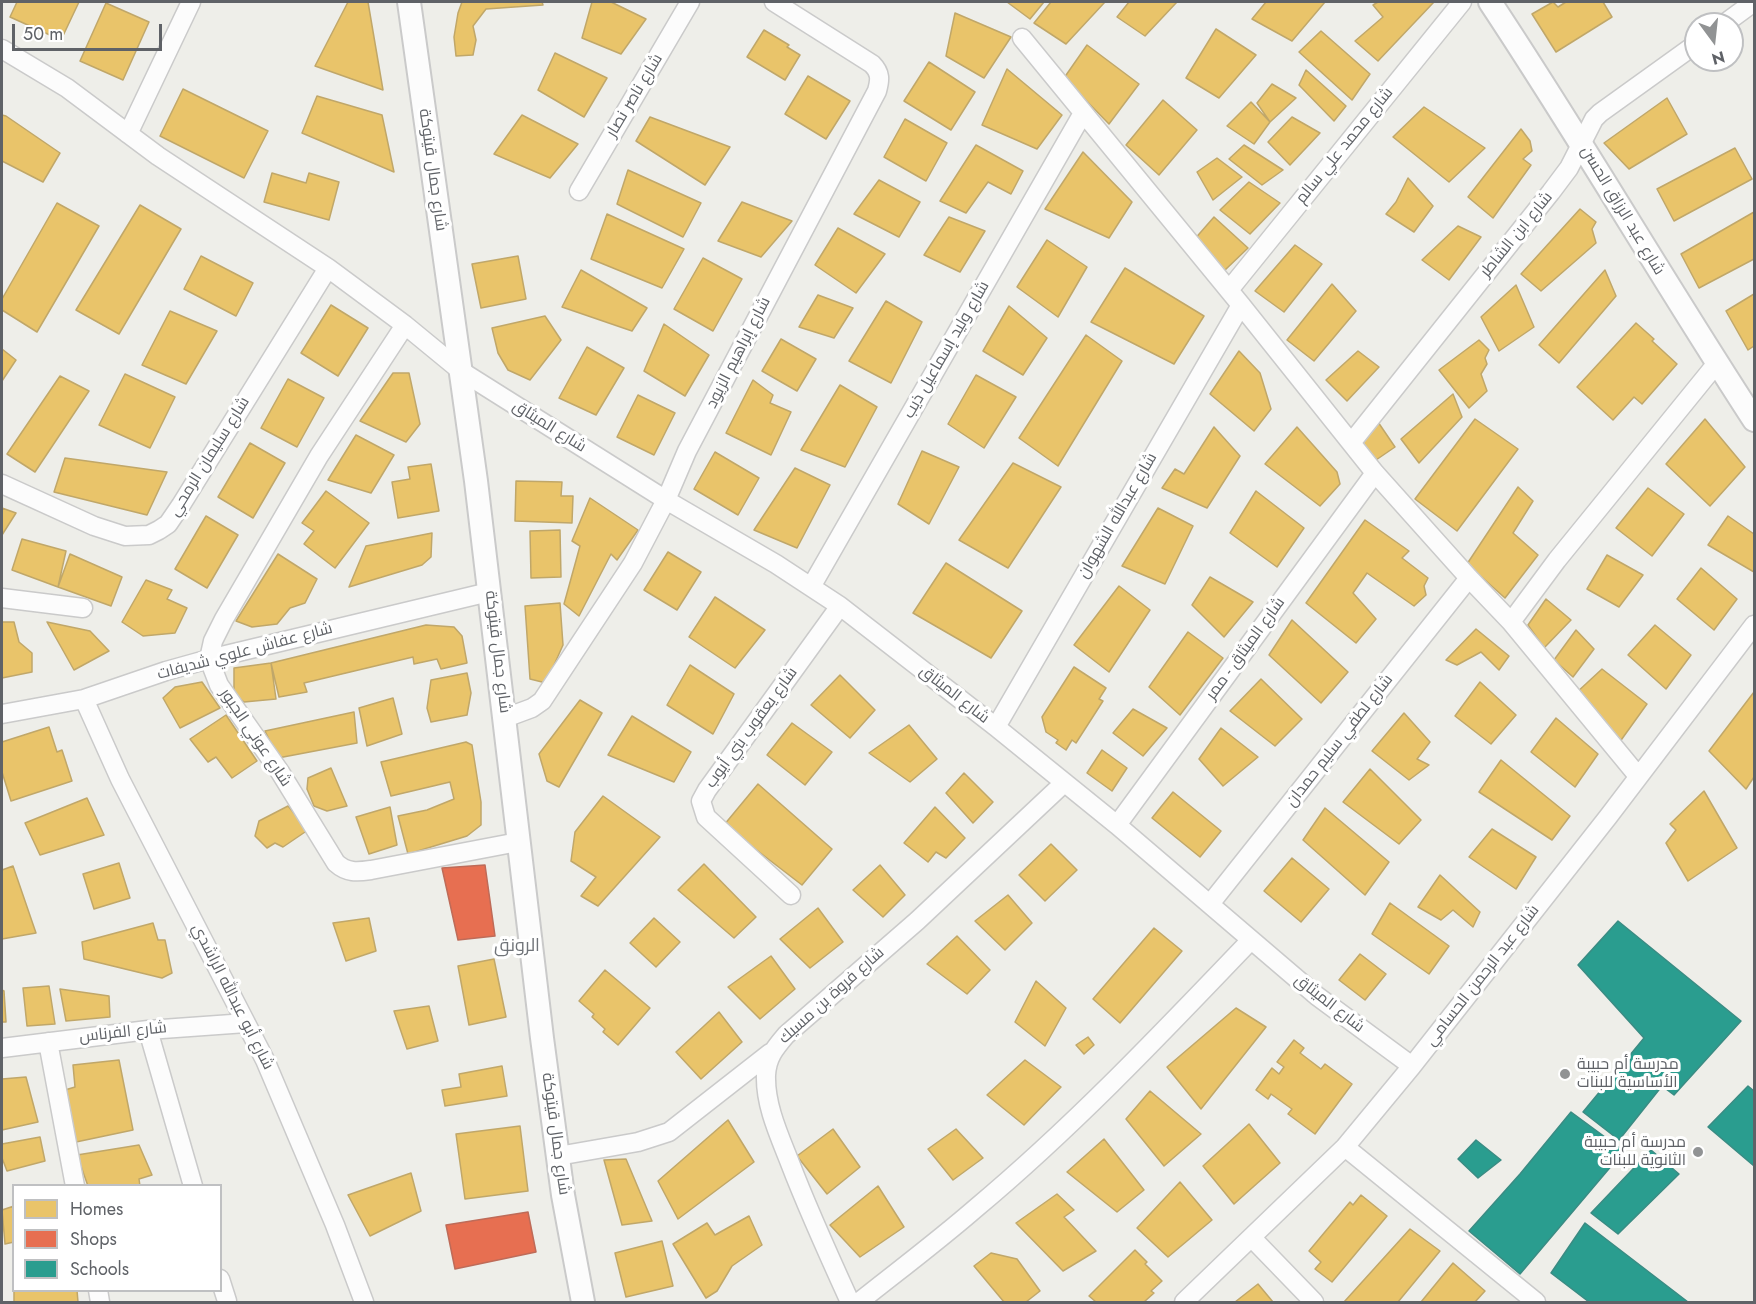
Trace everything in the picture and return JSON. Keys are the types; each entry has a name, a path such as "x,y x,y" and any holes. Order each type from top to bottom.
{"street":[{"path":"128,134 191,2"},
{"name":"شارع جمال قيتوكة","path":"409,2 461,371 558,1156 583,1302"},
{"name":"شارع ناصر نصار","path":"579,191 690,2"},
{"name":"شارع إبراهيم الزيود","path":"505,718 532,708 542,701 633,563 666,501 687,451 873,102 880,81 879,71 872,64 774,2"},
{"name":"شارع محمد علي سالم","path":"1229,290 1462,2"},
{"name":"شارع عبد الرزاق الحسن","path":"1490,2 1755,420"},
{"path":"1741,12 1755,2"},
{"path":"1022,39 1376,473 1511,622 1638,776"},
{"path":"2,49 67,88 158,156 328,268 405,325 461,371"},
{"name":"شارع ابن الشاطر","path":"1351,443 1551,192 1582,145 1590,124 1600,113 1684,53"},
{"name":"شارع وليد إسماعيل ذيب","path":"811,587 1083,113"},
{"name":"شارع سليمان الرمحي","path":"2,484 94,526 125,536 149,534 159,530 168,524 182,505 328,268"},
{"name":"شارع عبدالله الشهوان","path":"996,727 1241,305"},
{"path":"209,659 213,641 224,619 319,456 405,325"},
{"path":"1511,622 1557,560 1717,363"},
{"name":"شارع الميثاق","path":"461,371 666,501 741,542 840,606 996,727 1117,825 1317,996 1412,1066"},
{"name":"شارع الميثاق - ممر","path":"1117,825 1376,473"},
{"name":"شارع لطفي سليم حمدان","path":"1210,904 1469,578"},
{"name":"شارع عفاش علوي شديفات","path":"2,714 84,699 209,659 489,592"},
{"path":"2,598 83,608"},
{"name":"شارع يعقوب بني أيوب","path":"791,895 706,817 702,801 706,790 840,606"},
{"name":"شارع عبد الرحمن الحسامي","path":"1184,1302 1346,1147 1608,817 1755,626"},
{"name":"شارع عوني الجبور","path":"209,659 224,693 280,772 336,863 343,870 354,872 371,870 518,842"},
{"name":"شارع أبو عبدالله الراشدي","path":"84,699 125,789 265,1060 293,1122 364,1302"},
{"name":"شارع فروة بن مسيك","path":"850,1302 818,1232 774,1123 767,1094 766,1074 770,1053 786,1035 917,921 1064,783"},
{"path":"859,1302 977,1208 1064,1128 1162,1033 1250,941"},
{"name":"شارع الفرناس","path":"2,1048 148,1030 246,1023"},
{"path":"148,1030 193,1184"},
{"path":"48,1042 75,1184"},
{"path":"558,1156 638,1142 669,1132 770,1053"},
{"path":"1346,1147 1536,1302"},
{"path":"1252,1238 1314,1302"},
{"path":"222,1285 227,1301"}],"building: Homes":[{"path":"17,2 79,2 61,40 10,17"},
{"path":"348,2 368,2 383,90 315,66"},
{"path":"462,2 542,2 543,5 486,9 473,26 476,40 473,55 456,56 454,37"},
{"path":"592,2 611,2 646,19 621,54 582,38"},
{"path":"1007,2 1044,2 1030,19"},
{"path":"1051,2 1105,2 1066,44 1034,23"},
{"path":"1129,2 1177,2 1145,36 1117,17"},
{"path":"1266,2 1325,2 1292,41 1252,19"},
{"path":"1378,2 1434,2 1378,61 1355,41 1383,17 1373,5"},
{"path":"1553,2 1558,7 1566,2 1603,2 1612,17 1556,52 1532,14"},
{"path":"106,3 149,22 123,80 80,61"},
{"path":"955,13 1011,37 984,78 946,56"},
{"path":"1216,29 1256,55 1219,98 1186,78"},
{"path":"764,30 789,45 787,47 800,55 785,80 747,57"},
{"path":"1321,31 1370,74 1352,100 1299,52"},
{"path":"1087,45 1139,84 1109,124 1064,78"},
{"path":"555,53 607,78 584,117 538,90"},
{"path":"929,62 975,92 951,130 904,101"},
{"path":"1007,69 1062,115 1037,149 982,125"},
{"path":"1306,70 1346,106 1334,121 1299,85"},
{"path":"808,76 850,101 826,139 785,114"},
{"path":"1272,84 1296,98 1270,122 1257,103"},
{"path":"183,89 268,131 244,178 160,136"},
{"path":"317,96 382,115 394,172 302,133"},
{"path":"1667,98 1687,134 1629,169 1604,143"},
{"path":"1163,100 1197,130 1159,175 1126,145"},
{"path":"1251,102 1270,122 1254,144 1227,126"},
{"path":"1424,107 1485,148 1449,182 1393,137"},
{"path":"2,115 60,153 43,182 2,161"},
{"path":"522,115 578,144 550,178 494,154"},
{"path":"650,117 730,147 705,185 636,141"},
{"path":"1292,117 1320,133 1290,165 1268,142"},
{"path":"905,119 947,143 926,181 884,157"},
{"path":"1521,129 1530,141 1532,151 1523,159 1531,165 1493,218 1468,197"},
{"path":"976,145 1023,171 1011,194 988,182 966,213 940,201"},
{"path":"1244,145 1283,170 1262,185 1229,159"},
{"path":"1735,148 1752,179 1674,221 1657,189"},
{"path":"1083,152 1132,202 1109,238 1045,209"},
{"path":"1217,158 1242,177 1213,200 1197,172"},
{"path":"628,170 701,203 683,237 617,204"},
{"path":"272,173 306,183 309,173 339,182 329,220 264,202"},
{"path":"1408,178 1433,206 1414,232 1386,214 1396,202"},
{"path":"879,180 920,202 899,237 854,214"},
{"path":"1249,182 1280,203 1250,234 1220,210"},
{"path":"742,202 792,221 761,257 718,241"},
{"path":"57,203 99,226 37,332 2,310 2,299"},
{"path":"140,205 181,229 119,334 76,310"},
{"path":"1580,209 1596,222 1592,229 1596,243 1541,291 1521,274"},
{"path":"1754,212 1754,259 1699,288 1681,254"},
{"path":"607,214 684,249 662,288 591,259"},
{"path":"949,217 985,231 960,272 924,255"},
{"path":"1214,217 1248,248 1224,271 1193,241"},
{"path":"1458,226 1481,237 1449,280 1422,260"},
{"path":"838,228 885,254 856,293 815,265"},
{"path":"1047,240 1087,267 1058,317 1017,287"},
{"path":"1295,245 1322,264 1284,312 1255,291"},
{"path":"201,256 253,283 236,316 184,289"},
{"path":"518,256 526,299 481,308 472,264"},
{"path":"703,258 742,279 713,331 674,309"},
{"path":"1125,268 1204,316 1174,364 1091,322"},
{"path":"581,270 647,308 632,331 562,307"},
{"path":"1605,270 1616,296 1559,363 1539,345"},
{"path":"1332,284 1356,311 1314,361 1287,340"},
{"path":"1516,285 1534,327 1499,351 1481,317"},
{"path":"1754,294 1754,346 1748,350 1726,311"},
{"path":"818,295 853,308 834,338 799,327"},
{"path":"886,301 922,322 891,383 849,361"},
{"path":"331,305 368,328 338,376 301,353"},
{"path":"1009,306 1047,338 1023,375 983,351"},
{"path":"170,311 217,331 186,384 142,365"},
{"path":"545,316 561,340 530,380 508,370 498,353 492,328"},
{"path":"1636,323 1677,364 1642,404 1634,397 1613,420 1577,387"},
{"path":"664,324 709,355 685,396 644,371"},
{"path":"1086,335 1122,361 1058,466 1019,438"},
{"path":"781,339 816,359 797,391 762,371"},
{"path":"1479,340 1489,350 1485,358 1487,364 1481,374 1487,391 1469,408 1439,370"},
{"path":"587,347 624,368 596,415 559,398"},
{"path":"2,349 16,360 2,381"},
{"path":"1239,351 1260,373 1271,409 1254,431 1210,394"},
{"path":"1358,351 1379,367 1347,401 1326,380"},
{"path":"393,373 409,373 420,424 406,442 360,421"},
{"path":"125,374 175,397 150,448 99,425"},
{"path":"976,375 1016,397 984,448 948,424"},
{"path":"60,376 89,391 35,472 7,454"},
{"path":"288,379 324,398 297,447 261,428"},
{"path":"753,380 773,395 770,403 791,412 771,455 726,433"},
{"path":"840,385 877,407 845,467 801,450"},
{"path":"1453,394 1462,417 1419,463 1401,439"},
{"path":"638,395 675,413 654,455 617,437"},
{"path":"1475,419 1518,449 1457,531 1415,499"},
{"path":"1705,419 1745,467 1710,506 1666,464"},
{"path":"1378,422 1395,447 1376,460 1360,446"},
{"path":"1214,427 1240,456 1207,508 1162,488 1175,469 1184,474"},
{"path":"1297,427 1337,472 1340,484 1320,506 1265,464"},
{"path":"356,435 394,455 371,493 328,480"},
{"path":"250,443 285,463 253,518 218,497"},
{"path":"922,451 959,467 929,524 898,504"},
{"path":"715,452 759,478 738,515 694,489"},
{"path":"65,458 167,472 147,515 54,492"},
{"path":"1013,463 1061,487 1008,568 959,540"},
{"path":"431,464 439,511 398,518 392,482 410,479 408,467"},
{"path":"795,468 830,485 797,548 754,530"},
{"path":"516,481 562,482 561,496 573,496 572,523 515,521"},
{"path":"1518,487 1533,501 1513,533 1538,555 1505,598 1467,564"},
{"path":"1648,488 1684,514 1652,556 1616,528"},
{"path":"326,491 369,523 335,568 304,544 314,531 302,523"},
{"path":"1256,491 1304,528 1277,567 1230,533"},
{"path":"590,498 638,530 617,560 611,554 579,616 564,604 580,546 572,541"},
{"path":"2,508 16,513 2,535"},
{"path":"1158,508 1193,526 1165,584 1122,566"},
{"path":"206,516 238,535 207,588 175,569"},
{"path":"1728,516 1754,534 1754,572 1708,545"},
{"path":"1365,520 1409,551 1402,558 1428,578 1424,586 1426,595 1414,606 1367,573 1353,593 1376,619 1356,643 1306,603"},
{"path":"560,530 561,577 531,578 530,531"},
{"path":"432,533 431,557 422,565 349,587 366,546"},
{"path":"22,539 66,551 58,587 12,570"},
{"path":"668,552 701,572 677,610 644,590"},
{"path":"70,554 122,577 111,606 58,587"},
{"path":"278,554 317,579 305,603 290,608 277,624 252,627 236,621"},
{"path":"1607,555 1643,575 1619,607 1587,589"},
{"path":"946,563 1022,611 991,658 913,613"},
{"path":"1701,568 1737,599 1714,630 1677,599"},
{"path":"1210,577 1253,602 1224,637 1192,605"},
{"path":"146,580 172,590 167,599 187,608 175,633 143,636 122,622"},
{"path":"1119,586 1150,610 1109,672 1074,645"},
{"path":"715,597 765,630 735,668 689,637"},
{"path":"1546,599 1571,620 1544,648 1528,625"},
{"path":"560,603 563,645 546,683 530,679 525,606"},
{"path":"1292,620 1348,672 1321,703 1269,655"},
{"path":"2,622 14,622 19,642 32,653 32,672 2,678"},
{"path":"47,622 90,631 109,651 74,670"},
{"path":"426,625 454,627 462,636 467,663 441,669 437,659 414,664 413,657 304,683 307,692 279,697 271,663"},
{"path":"1655,625 1691,655 1666,689 1628,655"},
{"path":"1476,629 1509,656 1499,670 1481,652 1457,665 1446,660"},
{"path":"1576,630 1594,649 1573,677 1554,660"},
{"path":"1188,632 1223,658 1180,715 1149,687"},
{"path":"271,663 276,699 244,702 234,694 234,668"},
{"path":"690,665 734,694 713,734 667,705"},
{"path":"1074,667 1106,688 1099,699 1103,701 1076,743 1072,740 1066,750 1056,743 1058,740 1046,732 1042,717"},
{"path":"1602,669 1647,704 1619,743 1575,694"},
{"path":"467,673 471,693 467,715 431,722 427,708 431,680"},
{"path":"840,675 875,710 850,738 811,705"},
{"path":"1261,679 1302,719 1275,746 1230,711"},
{"path":"202,682 220,708 180,728 163,698 175,687"},
{"path":"1480,682 1516,715 1491,744 1455,716"},
{"path":"1754,692 1754,777 1746,789 1709,751"},
{"path":"393,698 402,734 367,746 359,708"},
{"path":"580,700 602,713 559,787 547,781 539,754"},
{"path":"1133,709 1167,728 1143,756 1113,733"},
{"path":"354,712 357,743 278,758 265,731"},
{"path":"1404,713 1430,742 1417,759 1429,765 1409,780 1372,751"},
{"path":"226,715 257,761 232,778 216,757 208,762 190,739"},
{"path":"632,716 691,752 674,782 608,755"},
{"path":"1556,718 1598,754 1575,787 1531,752"},
{"path":"792,723 832,752 805,785 767,755"},
{"path":"909,725 937,759 910,782 869,753"},
{"path":"49,727 57,752 62,750 72,781 11,801 2,772 2,742"},
{"path":"1221,728 1258,757 1223,786 1199,759"},
{"path":"466,742 472,745 481,802 481,825 467,836 408,854 398,816 427,810 454,799 450,782 391,796 381,762"},
{"path":"1102,750 1127,768 1112,791 1087,773"},
{"path":"1501,760 1570,816 1552,840 1479,792"},
{"path":"331,768 347,806 327,811 314,806 307,789 308,778"},
{"path":"1370,769 1421,820 1399,844 1343,802"},
{"path":"964,773 993,802 973,823 946,793"},
{"path":"758,784 832,849 802,885 724,825"},
{"path":"1704,791 1737,848 1688,881 1666,843 1676,830 1670,824"},
{"path":"1173,792 1221,831 1200,857 1152,818"},
{"path":"603,796 660,837 598,906 581,896 596,877 571,861 575,832"},
{"path":"87,798 104,835 40,855 25,823"},
{"path":"288,806 308,830 283,847 275,843 267,848 255,836 259,821"},
{"path":"390,807 397,845 369,854 356,817"},
{"path":"935,807 965,838 946,858 936,852 928,862 904,843"},
{"path":"1325,808 1389,862 1365,895 1303,840"},
{"path":"1492,829 1536,857 1516,889 1469,857"},
{"path":"1051,844 1077,870 1045,901 1019,875"},
{"path":"1292,858 1329,889 1301,922 1264,891"},
{"path":"119,863 130,898 94,909 83,874"},
{"path":"704,864 756,917 734,938 678,890"},
{"path":"880,865 905,895 883,917 853,890"},
{"path":"13,866 36,933 2,939 2,870"},
{"path":"1440,875 1480,912 1473,927 1453,910 1441,920 1418,907"},
{"path":"1008,895 1032,923 1005,950 975,921"},
{"path":"1390,903 1449,946 1429,974 1372,934"},
{"path":"818,908 843,942 810,968 780,939"},
{"path":"369,918 376,951 346,961 333,923"},
{"path":"654,918 680,942 656,967 630,943"},
{"path":"153,923 158,940 165,940 172,973 162,978 84,959 82,942"},
{"path":"1154,928 1182,951 1120,1023 1093,999"},
{"path":"957,936 990,970 967,994 927,964"},
{"path":"1360,954 1386,974 1365,1000 1339,980"},
{"path":"771,956 795,989 760,1019 728,987"},
{"path":"494,959 506,1017 469,1025 458,966"},
{"path":"605,970 650,1008 618,1045 603,1032 605,1029 592,1017 594,1014 579,1001"},
{"path":"1036,981 1066,1008 1045,1046 1015,1022"},
{"path":"49,986 55,1024 27,1026 23,988"},
{"path":"60,989 109,996 110,1017 66,1021"},
{"path":"2,990 4,991 6,1022 2,1022"},
{"path":"429,1006 438,1041 407,1049 394,1011"},
{"path":"1236,1008 1266,1027 1201,1109 1167,1067"},
{"path":"719,1012 742,1042 701,1079 676,1052"},
{"path":"1088,1037 1094,1045 1084,1054 1076,1045"},
{"path":"1294,1040 1304,1048 1300,1053 1321,1069 1325,1064 1352,1084 1315,1134 1288,1114 1292,1109 1271,1094 1268,1099 1256,1090 1272,1068 1279,1074 1284,1067 1277,1062"},
{"path":"119,1060 133,1130 76,1142 65,1090 75,1087 73,1065"},
{"path":"1025,1060 1061,1087 1024,1125 987,1095"},
{"path":"502,1066 507,1096 445,1106 442,1090 461,1087 459,1074"},
{"path":"26,1077 38,1122 2,1130 2,1079"},
{"path":"1150,1091 1201,1134 1164,1166 1126,1119"},
{"path":"728,1120 754,1162 678,1219 658,1181"},
{"path":"1249,1124 1280,1163 1234,1204 1203,1166"},
{"path":"520,1126 528,1191 465,1199 456,1134"},
{"path":"833,1129 860,1167 827,1194 797,1156"},
{"path":"956,1129 983,1158 953,1180 928,1149"},
{"path":"40,1137 45,1161 7,1171 2,1158 2,1144"},
{"path":"1104,1139 1144,1190 1117,1212 1067,1172"},
{"path":"139,1145 152,1175 139,1179 140,1184 87,1184 77,1155"},
{"path":"626,1159 652,1221 622,1225 604,1160"},
{"path":"411,1173 421,1211 370,1236 348,1195"},
{"path":"1180,1182 1212,1220 1168,1257 1137,1228"},
{"path":"878,1186 904,1227 860,1257 830,1225"},
{"path":"1057,1194 1074,1210 1064,1217 1096,1251 1063,1271 1016,1223"},
{"path":"1361,1195 1387,1216 1332,1282 1315,1269 1321,1262 1309,1251 1350,1202 1353,1205"},
{"path":"12,1207 12,1242 5,1244 2,1210"},
{"path":"749,1216 762,1245 732,1266 717,1291 706,1298 673,1244 707,1223 715,1235"},
{"path":"1410,1229 1440,1251 1398,1302 1344,1302"},
{"path":"662,1241 673,1286 626,1297 615,1253"},
{"path":"1135,1250 1162,1281 1151,1291 1154,1293 1144,1302 1096,1302 1089,1296"},
{"path":"991,1253 1017,1259 1040,1291 1026,1302 1004,1302 974,1266"},
{"path":"1453,1263 1485,1291 1475,1302 1421,1302"},
{"path":"1258,1284 1273,1302 1235,1302"},
{"path":"14,1292 77,1292 78,1302 14,1302"}],"building: Shops":[{"path":"485,865 495,936 458,940 442,868"},
{"path":"528,1212 536,1252 455,1269 446,1225"}],"building: Schools":[{"path":"1618,921 1741,1021 1674,1095 1662,1086 1619,1140 1583,1112 1644,1038 1578,965"},
{"path":"1748,1086 1754,1091 1754,1166 1708,1127"},
{"path":"1571,1112 1624,1151 1520,1274 1469,1231"},
{"path":"1476,1140 1501,1160 1478,1178 1458,1159"},
{"path":"1651,1150 1679,1174 1618,1234 1591,1213"},
{"path":"1585,1223 1688,1302 1589,1302 1551,1273"}],"place":[{"name":"مدرسة أم حبيبة الأساسية للبنات","path":"1565,1074"},
{"name":"مدرسة أم حبيبة الثانوية للبنات","path":"1698,1152"}],"district":[{"name":"الرونق","path":"517,947"}]}
